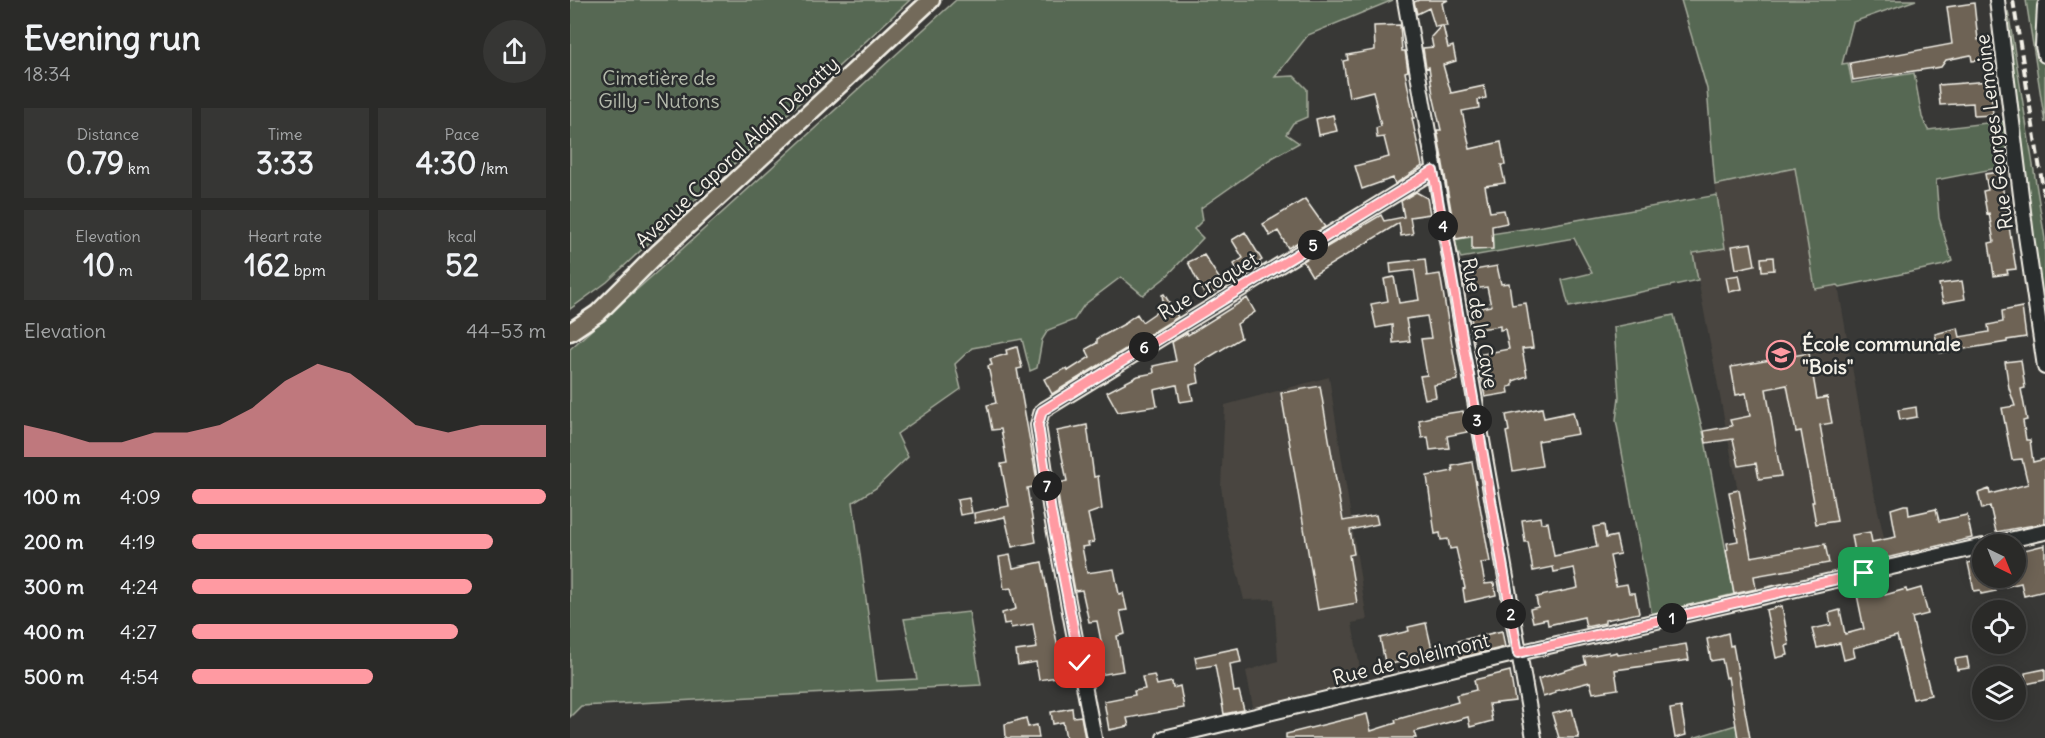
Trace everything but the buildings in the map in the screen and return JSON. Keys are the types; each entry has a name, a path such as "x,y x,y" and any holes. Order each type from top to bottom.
{"main road":[{"name":"Avenue Caporal Alain Debatty","path":"570,332 598,312 659,252 931,0"}],"street":[{"name":"Rue de la Cave","path":"1405,0 1433,171 1534,738"},
{"name":"Rue Georges Lemoine","path":"1997,0 2026,236 2045,367"},
{"path":"2045,6 2043,46 2045,55"},
{"name":"Rue Croquet","path":"1094,738 1051,512 1038,425 1042,411 1433,171"},
{"path":"2026,536 2045,532"},
{"name":"Rue de Soleilmont","path":"1164,738 1518,653 1972,549"}],"shaded area":[{"name":"École communale \"Bois\"","path":"1795,168 1815,289 1838,285 1872,483 1890,565 1757,593 1693,253 1725,248 1715,185"},
{"path":"1329,377 1367,620 1352,623 1364,691 1255,717 1246,671 1278,661 1274,599 1244,600 1227,530 1221,486 1225,405"}],"green space":[{"name":"Cimetière de Gilly - Nutons","path":"570,0 910,0 607,282 570,309"},
{"path":"956,0 1393,0 1308,35 1275,77 1294,76 1307,89 1307,117 1293,123 1286,134 1299,143 1272,158 1201,208 1203,220 1194,229 1203,238 1166,277 1143,295 1121,277 1084,305 1074,320 1048,330 1042,340 1037,368 1030,371 1022,339 972,348 955,364 961,389 897,434 908,457 876,488 853,502 877,681 917,679 904,619 969,612 981,685 581,706 570,717 570,349"},
{"path":"1681,0 1916,0 1853,22 1842,64 1848,63 1852,83 1914,73 1922,117 1928,130 2003,121 2008,166 1936,180 1939,218 1952,261 1944,265 1840,287 1838,285 1815,289 1795,168 1715,185 1707,89"},
{"path":"2026,0 2045,0 2045,123"},
{"path":"2008,11 2045,239 2045,367 2004,52"},
{"path":"1717,195 1725,248 1693,253 1698,280 1569,307 1562,280 1592,273 1574,238 1461,258 1452,240 1543,226"},
{"path":"1674,315 1705,440 1734,594 1652,615 1616,420 1619,397 1614,327"},
{"path":"1736,725 1738,738 1693,738"}],"railway":[{"path":"2013,0 2045,201"}],"place":[{"name":"École communale \"Bois\"","path":"1781,355"}],"route":[{"path":"1080,663 1051,512 1038,425 1042,411 1433,171 1518,653 1864,573"}]}
